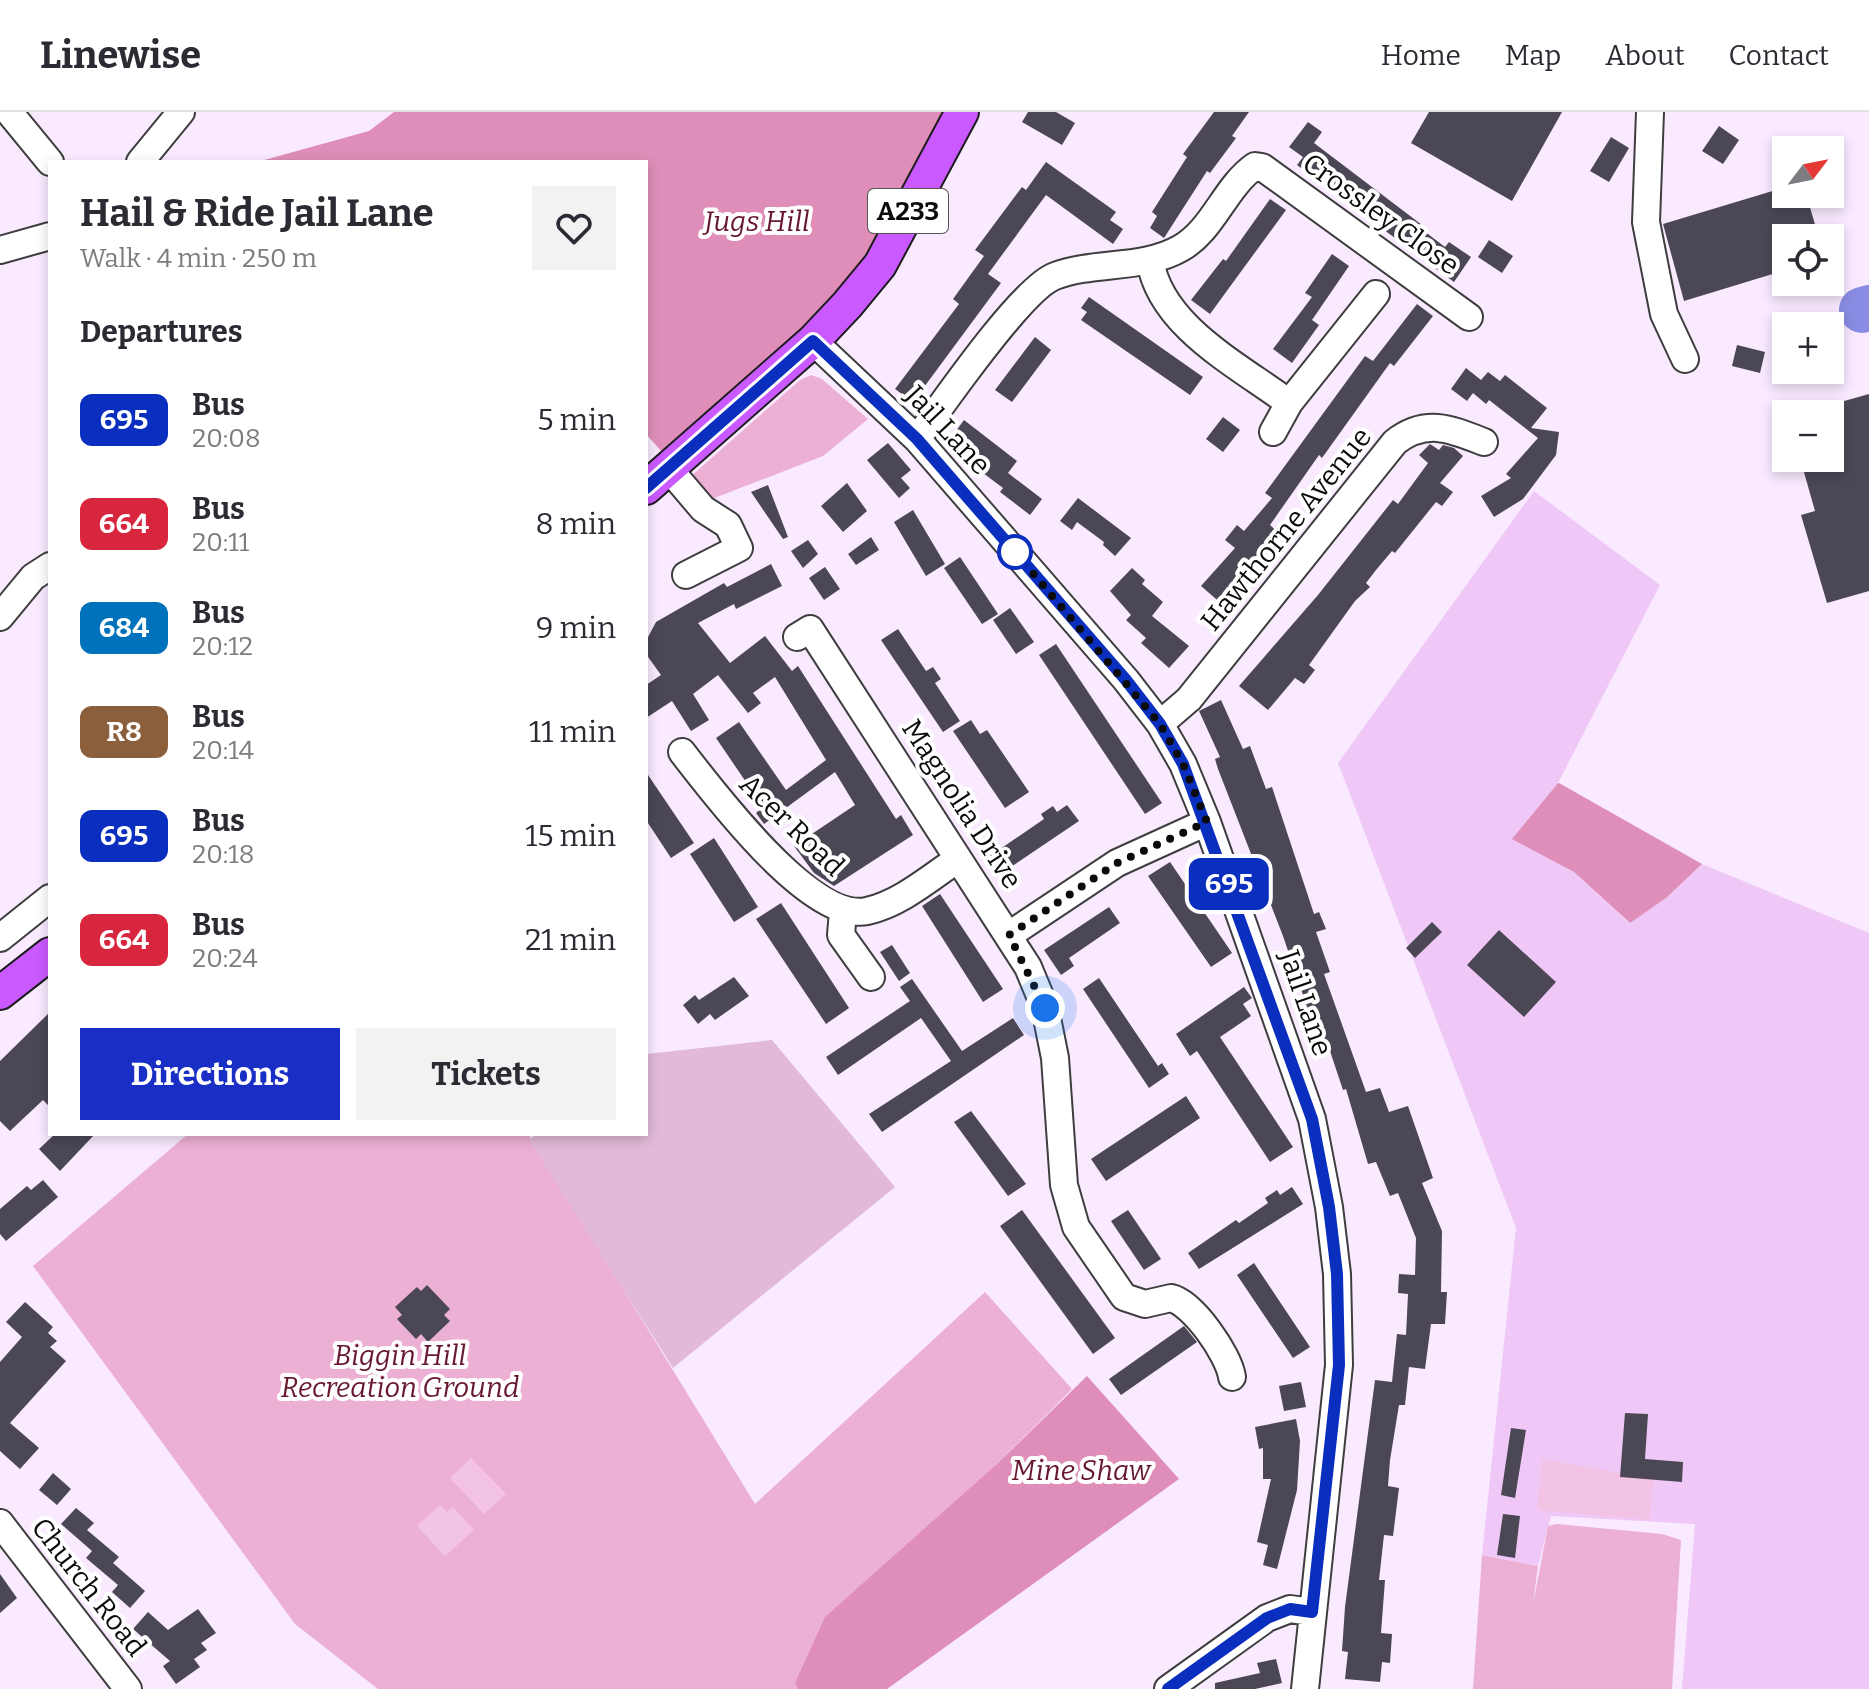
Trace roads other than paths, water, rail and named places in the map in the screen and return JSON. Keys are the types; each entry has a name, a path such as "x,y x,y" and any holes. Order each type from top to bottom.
{"main road":[{"name":"A233","path":"658,479 813,341 880,265 962,112"},
{"path":"0,993 48,956"}],"street":[{"path":"9,112 48,160"},
{"path":"142,160 181,112"},
{"path":"1650,112 1646,222 1664,314 1685,359"},
{"name":"Crossley Close","path":"1150,260 1189,242 1255,166 1262,167 1469,317"},
{"path":"0,250 48,237"},
{"path":"917,439 1039,284 1058,274 1150,260 1158,290 1177,319 1289,403"},
{"path":"1273,432 1289,403 1376,294"},
{"name":"Jail Lane","path":"813,341 917,439 1160,724 1183,764 1207,822 1312,1119 1329,1207 1337,1274 1339,1365 1305,1689"},
{"name":"Hawthorne Avenue","path":"1160,724 1189,699 1395,442 1409,432 1432,425 1484,442"},
{"path":"658,479 728,525 739,548 686,575"},
{"path":"0,617 33,577 48,567"},
{"name":"Magnolia Drive","path":"797,637 810,629 1009,935 1045,1008 1055,1058 1064,1185 1076,1227 1130,1301 1145,1304 1171,1298 1192,1309 1228,1361 1232,1377"},
{"name":"Acer Road","path":"682,752 724,807 769,855 816,898 843,911 865,912 886,906 958,859"},
{"path":"1009,935 1117,863 1207,822"},
{"path":"0,938 48,900"},
{"path":"843,911 841,935 871,977"},
{"name":"Church Road","path":"0,1523 8,1553 128,1689"},
{"path":"1168,1689 1267,1618 1290,1609 1312,1612"}],"park label":[{"name":"Jugs Hill","path":"757,221"},
{"name":"Biggin Hill Recreation Ground","path":"400,1371"},
{"name":"Mine Shaw","path":"1081,1470"}]}
